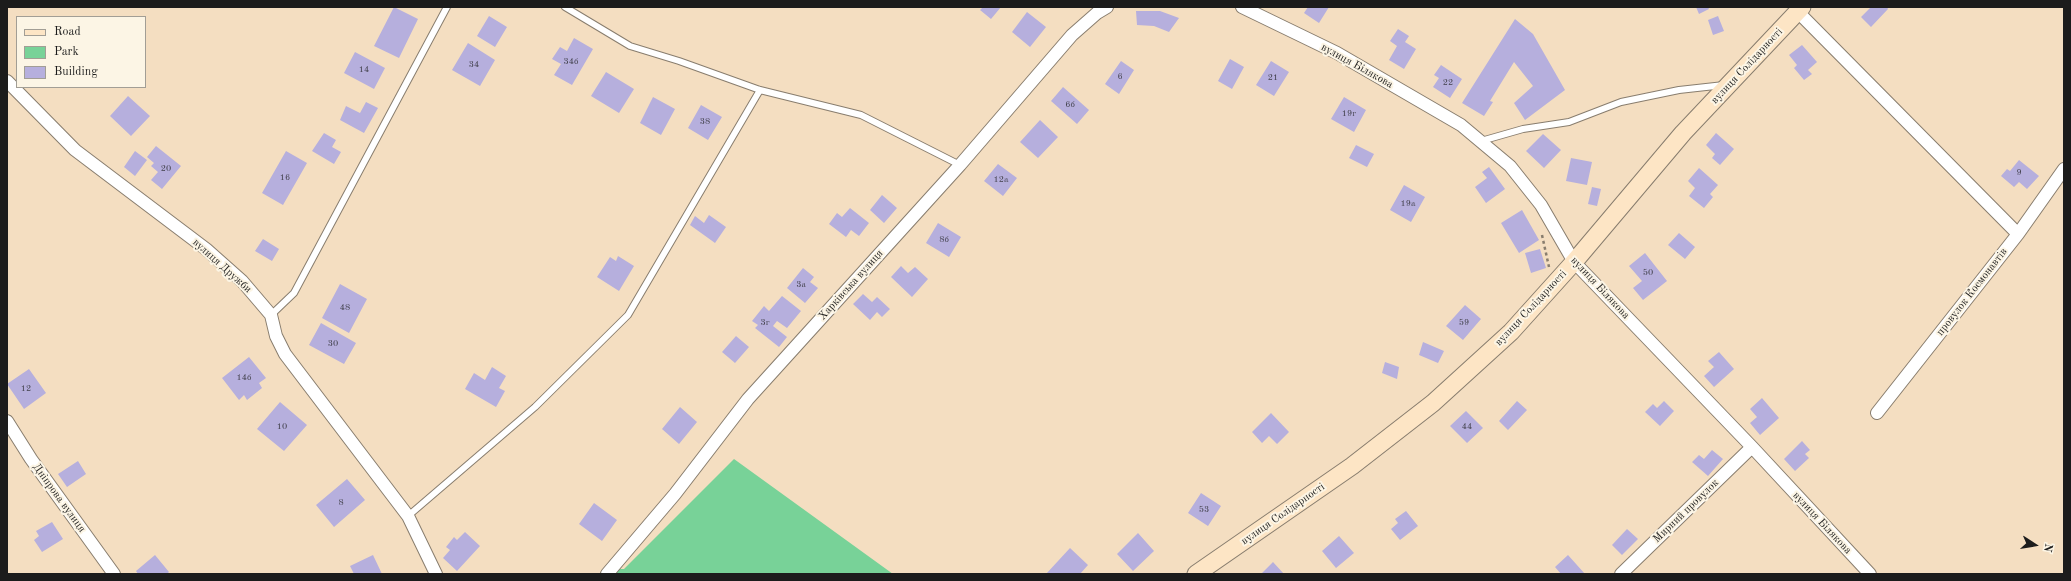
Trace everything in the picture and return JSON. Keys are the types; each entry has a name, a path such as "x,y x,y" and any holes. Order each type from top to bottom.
{"main road":[{"name":"вулиця Солідарності","path":"1196,574 1352,466 1433,403 1511,332 1574,262 1683,133 1800,10"}],"street":[{"name":"Харківська вулиця","path":"607,574 675,494 748,399 960,165 1072,35 1107,7"},
{"name":"вулиця Білякова","path":"1242,7 1344,57 1462,125 1510,166 1541,205 1574,262 1752,447 1870,574"},
{"path":"1800,10 2018,234"},
{"name":"вулиця Дружби","path":"7,81 75,150 206,249 242,281 271,315 276,336 285,354 408,516 436,574"},
{"name":"провулок Космонавтів","path":"1877,413 2018,234 2064,169"},
{"name":"Дніпрова вулиця","path":"7,421 31,459 114,574"},
{"name":"Мирний провулок","path":"1621,574 1752,447"}],"lane":[{"path":"271,315 294,293 447,7"},
{"path":"565,7 630,46 679,61 760,90 861,115 960,165"},
{"path":"1481,141 1523,129 1569,122 1621,102 1679,90 1730,84"},
{"path":"408,516 535,407 628,315 760,90"}],"path":[{"path":"1542,233 1549,267 1547,272"}],"green space":[{"path":"734,459 893,574 613,574 617,569 624,569"}],"building":[{"path":"394,7 418,19 399,58 374,46"},
{"path":"983,7 1001,7 991,19 980,10"},
{"path":"1308,7 1329,7 1319,23 1304,13"},
{"path":"1696,7 1708,7 1709,9 1699,14"},
{"path":"1871,7 1887,7 1888,9 1871,27 1861,17"},
{"path":"1136,11 1160,11 1179,18 1169,32 1154,26 1137,25"},
{"path":"1027,12 1046,27 1030,47 1012,32"},
{"path":"489,16 507,27 495,47 477,36"},
{"path":"1718,16 1724,31 1713,35 1708,20"},
{"path":"1515,19 1533,34 1565,90 1525,120 1514,103 1533,86 1514,62 1490,101 1493,102 1484,116 1462,103"},
{"path":"1398,29 1409,36 1405,42 1416,49 1404,69 1389,60 1397,46 1390,41"},
{"path":"574,38 593,49 572,85 554,75 561,64 552,59 560,47 567,51"},
{"path":"468,43 495,60 480,86 452,70"},
{"path":"1802,45 1817,62 1808,70 1812,74 1804,80 1794,68 1797,65 1789,55"},
{"path":"355,52 385,68 374,89 344,73"},
{"path":"1230,59 1244,67 1232,89 1218,81"},
{"path":"1121,61 1134,70 1119,94 1105,84"},
{"path":"1271,61 1289,72 1274,96 1256,85"},
{"path":"1441,65 1462,79 1450,98 1433,87 1439,78 1434,75"},
{"path":"606,72 634,89 619,113 591,96"},
{"path":"1063,87 1089,110 1077,124 1051,101"},
{"path":"128,96 150,116 131,136 110,116"},
{"path":"653,97 675,109 661,135 640,123"},
{"path":"1344,97 1366,110 1354,132 1331,119"},
{"path":"366,102 378,108 364,133 340,120 346,106 360,113"},
{"path":"701,105 722,117 708,140 688,128"},
{"path":"1040,120 1058,137 1038,158 1020,142"},
{"path":"324,133 336,140 332,147 341,152 334,164 312,151"},
{"path":"1716,133 1734,149 1720,165 1712,158 1715,154 1706,145"},
{"path":"1543,134 1561,150 1544,168 1526,151"},
{"path":"1356,145 1374,154 1367,167 1349,158"},
{"path":"156,146 181,166 162,189 151,180 158,172 151,166 154,163 147,157"},
{"path":"135,151 147,160 135,176 124,167"},
{"path":"286,151 307,163 283,205 262,193"},
{"path":"1571,158 1592,162 1587,185 1566,181"},
{"path":"2019,160 2039,176 2027,189 2019,182 2014,187 2001,176 2007,169 2010,171"},
{"path":"998,164 1017,178 1003,196 984,181"},
{"path":"1489,167 1505,189 1486,203 1475,187 1487,178 1482,172"},
{"path":"1699,168 1718,185 1710,194 1713,197 1704,208 1689,196 1695,188 1688,181"},
{"path":"1404,185 1425,197 1411,222 1390,210"},
{"path":"1592,187 1601,189 1597,206 1588,204"},
{"path":"882,195 897,208 884,223 870,210"},
{"path":"850,208 869,223 859,236 851,230 846,237 829,224 837,213 842,217"},
{"path":"1522,210 1539,240 1519,253 1501,223"},
{"path":"709,215 726,227 715,243 690,225 695,216 704,223"},
{"path":"938,223 961,237 949,257 926,243"},
{"path":"1679,233 1695,247 1685,259 1668,245"},
{"path":"263,239 279,249 272,261 255,251"},
{"path":"1540,249 1546,268 1531,273 1525,253"},
{"path":"1645,253 1667,281 1643,300 1633,288 1642,281 1629,266"},
{"path":"618,256 634,266 619,291 597,277 610,257 616,261"},
{"path":"901,266 908,273 915,267 928,279 912,297 891,277"},
{"path":"803,268 814,277 810,282 818,288 805,303 787,288"},
{"path":"340,284 367,299 349,333 322,318"},
{"path":"863,294 872,302 877,297 890,309 882,317 877,312 870,320 853,304"},
{"path":"782,296 801,311 787,328 777,321 773,326 787,337 779,347 755,328 758,325 752,321 764,306 769,311"},
{"path":"1465,305 1481,319 1463,340 1446,326"},
{"path":"321,323 356,343 344,364 309,345"},
{"path":"736,336 749,347 735,363 722,352"},
{"path":"1423,342 1444,351 1438,363 1419,355"},
{"path":"1719,352 1734,369 1714,387 1704,376 1714,367 1708,361"},
{"path":"249,357 266,378 259,383 262,388 247,400 244,395 239,400 222,378"},
{"path":"1385,362 1399,367 1397,379 1382,373"},
{"path":"492,367 506,376 499,388 505,391 496,407 465,389 474,373 485,380"},
{"path":"29,369 46,393 24,409 7,384"},
{"path":"1762,398 1779,418 1760,435 1750,423 1757,417 1750,409"},
{"path":"1517,401 1527,410 1508,430 1499,421"},
{"path":"1664,401 1674,411 1660,426 1645,412 1653,404 1657,408"},
{"path":"280,402 307,425 284,451 257,429"},
{"path":"680,407 697,422 679,444 662,429"},
{"path":"1466,411 1483,428 1467,443 1450,426"},
{"path":"1271,413 1289,432 1277,444 1269,436 1262,443 1252,432"},
{"path":"1802,441 1810,450 1805,454 1809,458 1795,471 1784,459"},
{"path":"1712,450 1723,459 1708,476 1692,462 1699,455 1704,459"},
{"path":"78,461 86,474 67,487 58,474"},
{"path":"347,479 365,500 334,527 316,505"},
{"path":"1201,493 1221,506 1208,526 1188,513"},
{"path":"594,503 617,520 602,541 579,524"},
{"path":"1406,511 1418,526 1400,540 1391,529 1398,523 1395,519"},
{"path":"52,522 63,539 42,552 34,540 39,536 36,531"},
{"path":"1627,529 1638,539 1622,555 1612,545"},
{"path":"465,532 480,546 457,571 443,558 450,550 446,547 454,537 457,540"},
{"path":"1138,533 1154,551 1133,571 1117,554"},
{"path":"1339,536 1354,553 1336,568 1322,551"},
{"path":"1070,548 1088,565 1080,574 1046,574"},
{"path":"155,555 169,572 167,574 138,574 136,571"},
{"path":"373,555 382,574 354,574 350,566"},
{"path":"1568,555 1585,574 1561,574 1555,567"},
{"path":"1273,562 1284,574 1261,574"}]}
